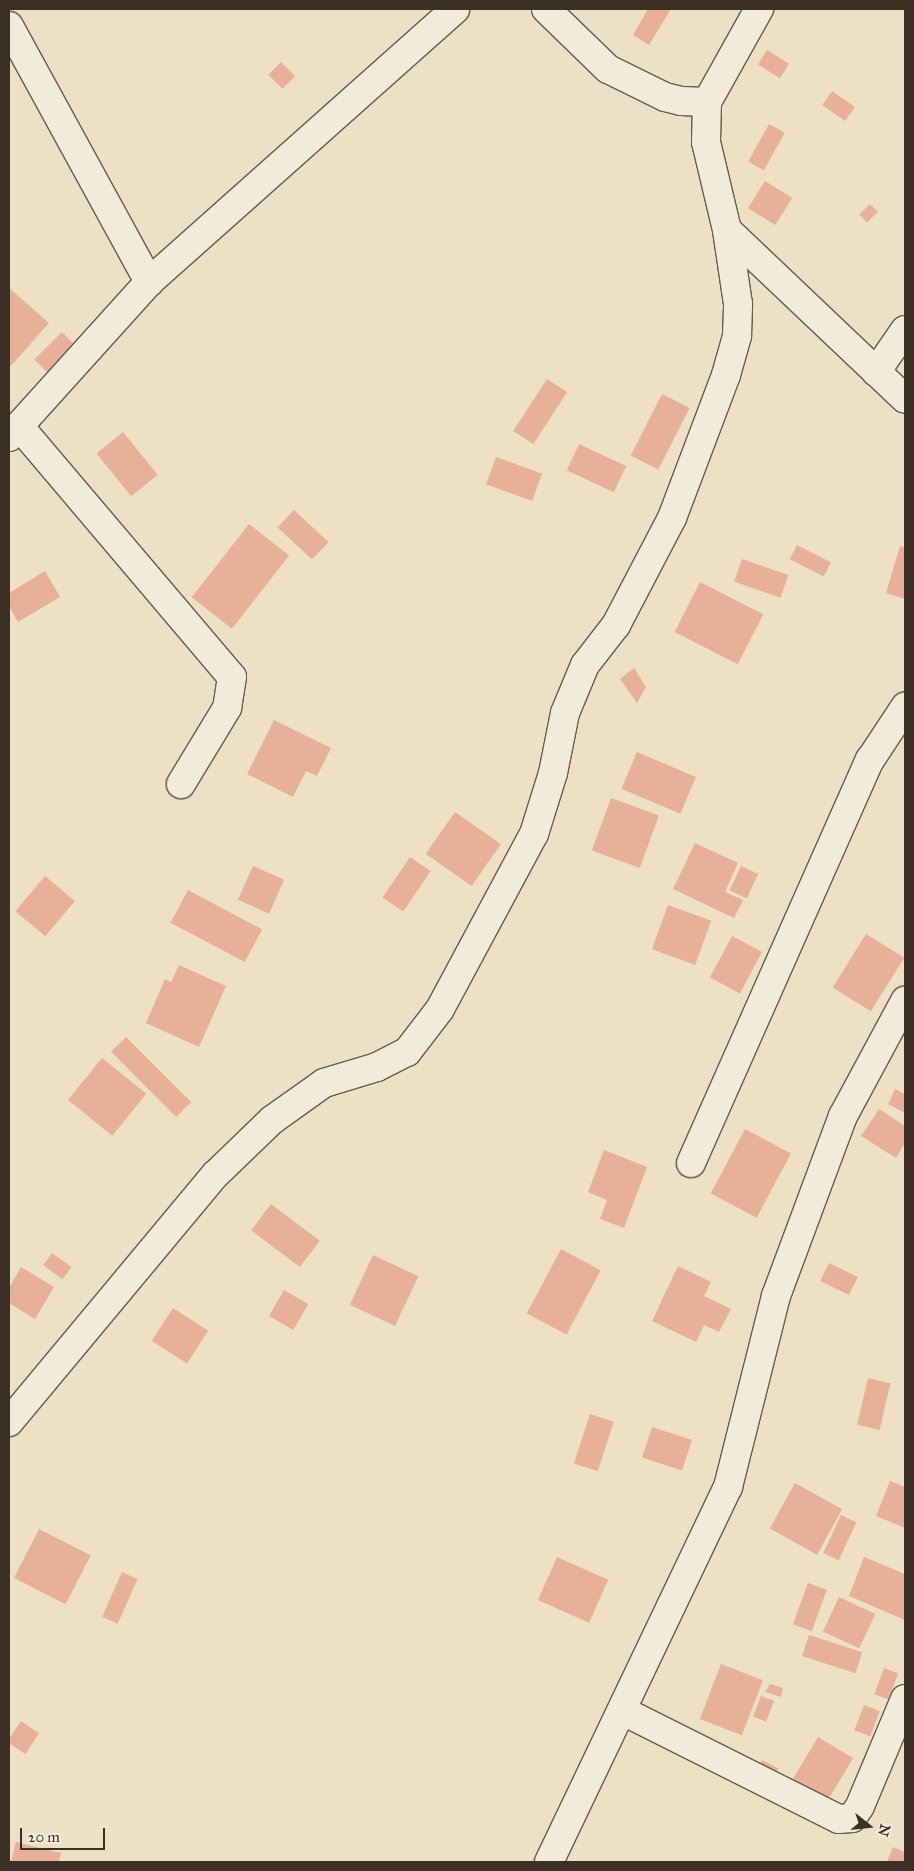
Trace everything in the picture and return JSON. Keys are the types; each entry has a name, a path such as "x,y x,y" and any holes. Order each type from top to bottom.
{"street":[{"path":"181,784 226,708 232,677 14,432 149,282 455,9"},
{"path":"546,9 608,69 665,97 681,101 707,102"},
{"path":"9,1422 215,1175 272,1120 324,1083 377,1067 407,1052 440,1009 534,834 553,773 565,713 585,665 616,625 672,518 726,375 737,336 738,304 727,230 706,142 707,102 759,9"},
{"path":"9,26 149,282"},
{"path":"727,230 905,399"},
{"path":"876,372 905,330"},
{"path":"691,1163 870,760 905,707"},
{"path":"549,1862 623,1711 728,1487 776,1296 843,1116 905,1001"},
{"path":"623,1711 839,1819 852,1818 860,1806 905,1699"}],"building":[{"path":"648,9 671,9 649,45 633,35"},
{"path":"767,50 789,64 780,78 758,64"},
{"path":"281,62 295,76 282,89 268,75"},
{"path":"832,91 855,107 845,121 822,105"},
{"path":"769,124 785,133 764,170 748,162"},
{"path":"765,181 792,198 775,225 748,208"},
{"path":"870,204 878,212 867,222 859,215"},
{"path":"9,288 49,323 9,368"},
{"path":"62,332 78,348 51,376 34,360"},
{"path":"547,379 567,392 533,444 513,431"},
{"path":"662,394 690,408 658,470 631,455"},
{"path":"123,432 158,475 131,496 97,453"},
{"path":"579,444 626,466 614,492 567,470"},
{"path":"496,457 542,474 532,501 486,484"},
{"path":"294,510 328,542 312,560 278,528"},
{"path":"249,524 289,555 232,629 192,597"},
{"path":"797,545 831,562 824,577 790,559"},
{"path":"900,546 905,547 905,599 886,593"},
{"path":"742,559 788,575 781,598 734,582"},
{"path":"45,571 60,597 18,622 9,606 9,593"},
{"path":"700,582 763,614 738,664 675,632"},
{"path":"634,668 646,687 637,703 620,679"},
{"path":"274,720 331,748 317,776 306,771 293,797 247,774"},
{"path":"637,752 696,777 680,814 621,789"},
{"path":"611,798 659,815 640,868 592,851"},
{"path":"455,812 501,844 472,886 426,854"},
{"path":"695,843 738,863 725,892 743,900 734,918 673,889"},
{"path":"410,857 431,871 403,912 383,898"},
{"path":"253,866 284,880 269,914 238,900"},
{"path":"741,866 758,874 747,899 730,890"},
{"path":"45,876 75,901 45,936 15,911"},
{"path":"188,890 262,929 245,962 171,923"},
{"path":"668,905 711,921 695,965 652,949"},
{"path":"866,934 904,958 871,1011 833,987"},
{"path":"732,936 762,952 740,993 710,977"},
{"path":"179,965 226,986 199,1047 146,1023 165,979 171,982"},
{"path":"126,1037 191,1102 176,1117 111,1052"},
{"path":"102,1058 146,1094 112,1136 68,1100"},
{"path":"895,1089 905,1094 905,1113 888,1104"},
{"path":"879,1109 905,1126 905,1143 896,1158 861,1136"},
{"path":"745,1129 791,1153 757,1218 711,1193"},
{"path":"604,1150 647,1167 624,1228 600,1219 607,1200 588,1192"},
{"path":"271,1204 320,1241 300,1267 251,1230"},
{"path":"561,1249 601,1270 566,1335 527,1313"},
{"path":"52,1253 71,1267 63,1279 43,1265"},
{"path":"373,1255 418,1276 395,1326 350,1305"},
{"path":"829,1263 858,1277 849,1295 820,1281"},
{"path":"678,1266 711,1282 704,1296 731,1309 719,1332 704,1325 696,1342 652,1321"},
{"path":"21,1267 54,1287 35,1319 9,1303 9,1288"},
{"path":"284,1290 308,1304 293,1330 269,1316"},
{"path":"173,1308 208,1331 187,1364 152,1341"},
{"path":"868,1378 890,1383 880,1430 857,1425"},
{"path":"590,1414 614,1422 598,1471 574,1463"},
{"path":"652,1427 692,1440 682,1470 642,1457"},
{"path":"890,1481 905,1487 905,1528 876,1516"},
{"path":"795,1483 842,1509 817,1555 770,1528"},
{"path":"841,1515 856,1522 839,1560 823,1553"},
{"path":"39,1529 91,1555 66,1604 14,1578"},
{"path":"557,1557 608,1580 589,1623 538,1600"},
{"path":"864,1557 905,1574 905,1620 849,1596"},
{"path":"122,1572 138,1579 118,1624 102,1617"},
{"path":"808,1583 827,1590 812,1631 793,1624"},
{"path":"839,1597 875,1614 859,1648 823,1631"},
{"path":"809,1635 862,1652 855,1673 802,1656"},
{"path":"721,1664 763,1680 742,1735 700,1719"},
{"path":"884,1668 898,1673 889,1699 874,1694"},
{"path":"770,1684 783,1688 781,1697 765,1692"},
{"path":"761,1696 774,1701 766,1722 753,1717"},
{"path":"864,1705 880,1711 870,1736 854,1730"},
{"path":"21,1721 39,1733 25,1754 9,1743 9,1739"},
{"path":"818,1737 853,1758 823,1808 788,1787"},
{"path":"762,1760 778,1768 772,1781 756,1772"},
{"path":"16,1842 61,1853 59,1862 11,1862"},
{"path":"893,1847 905,1852 905,1862 887,1862"}]}
